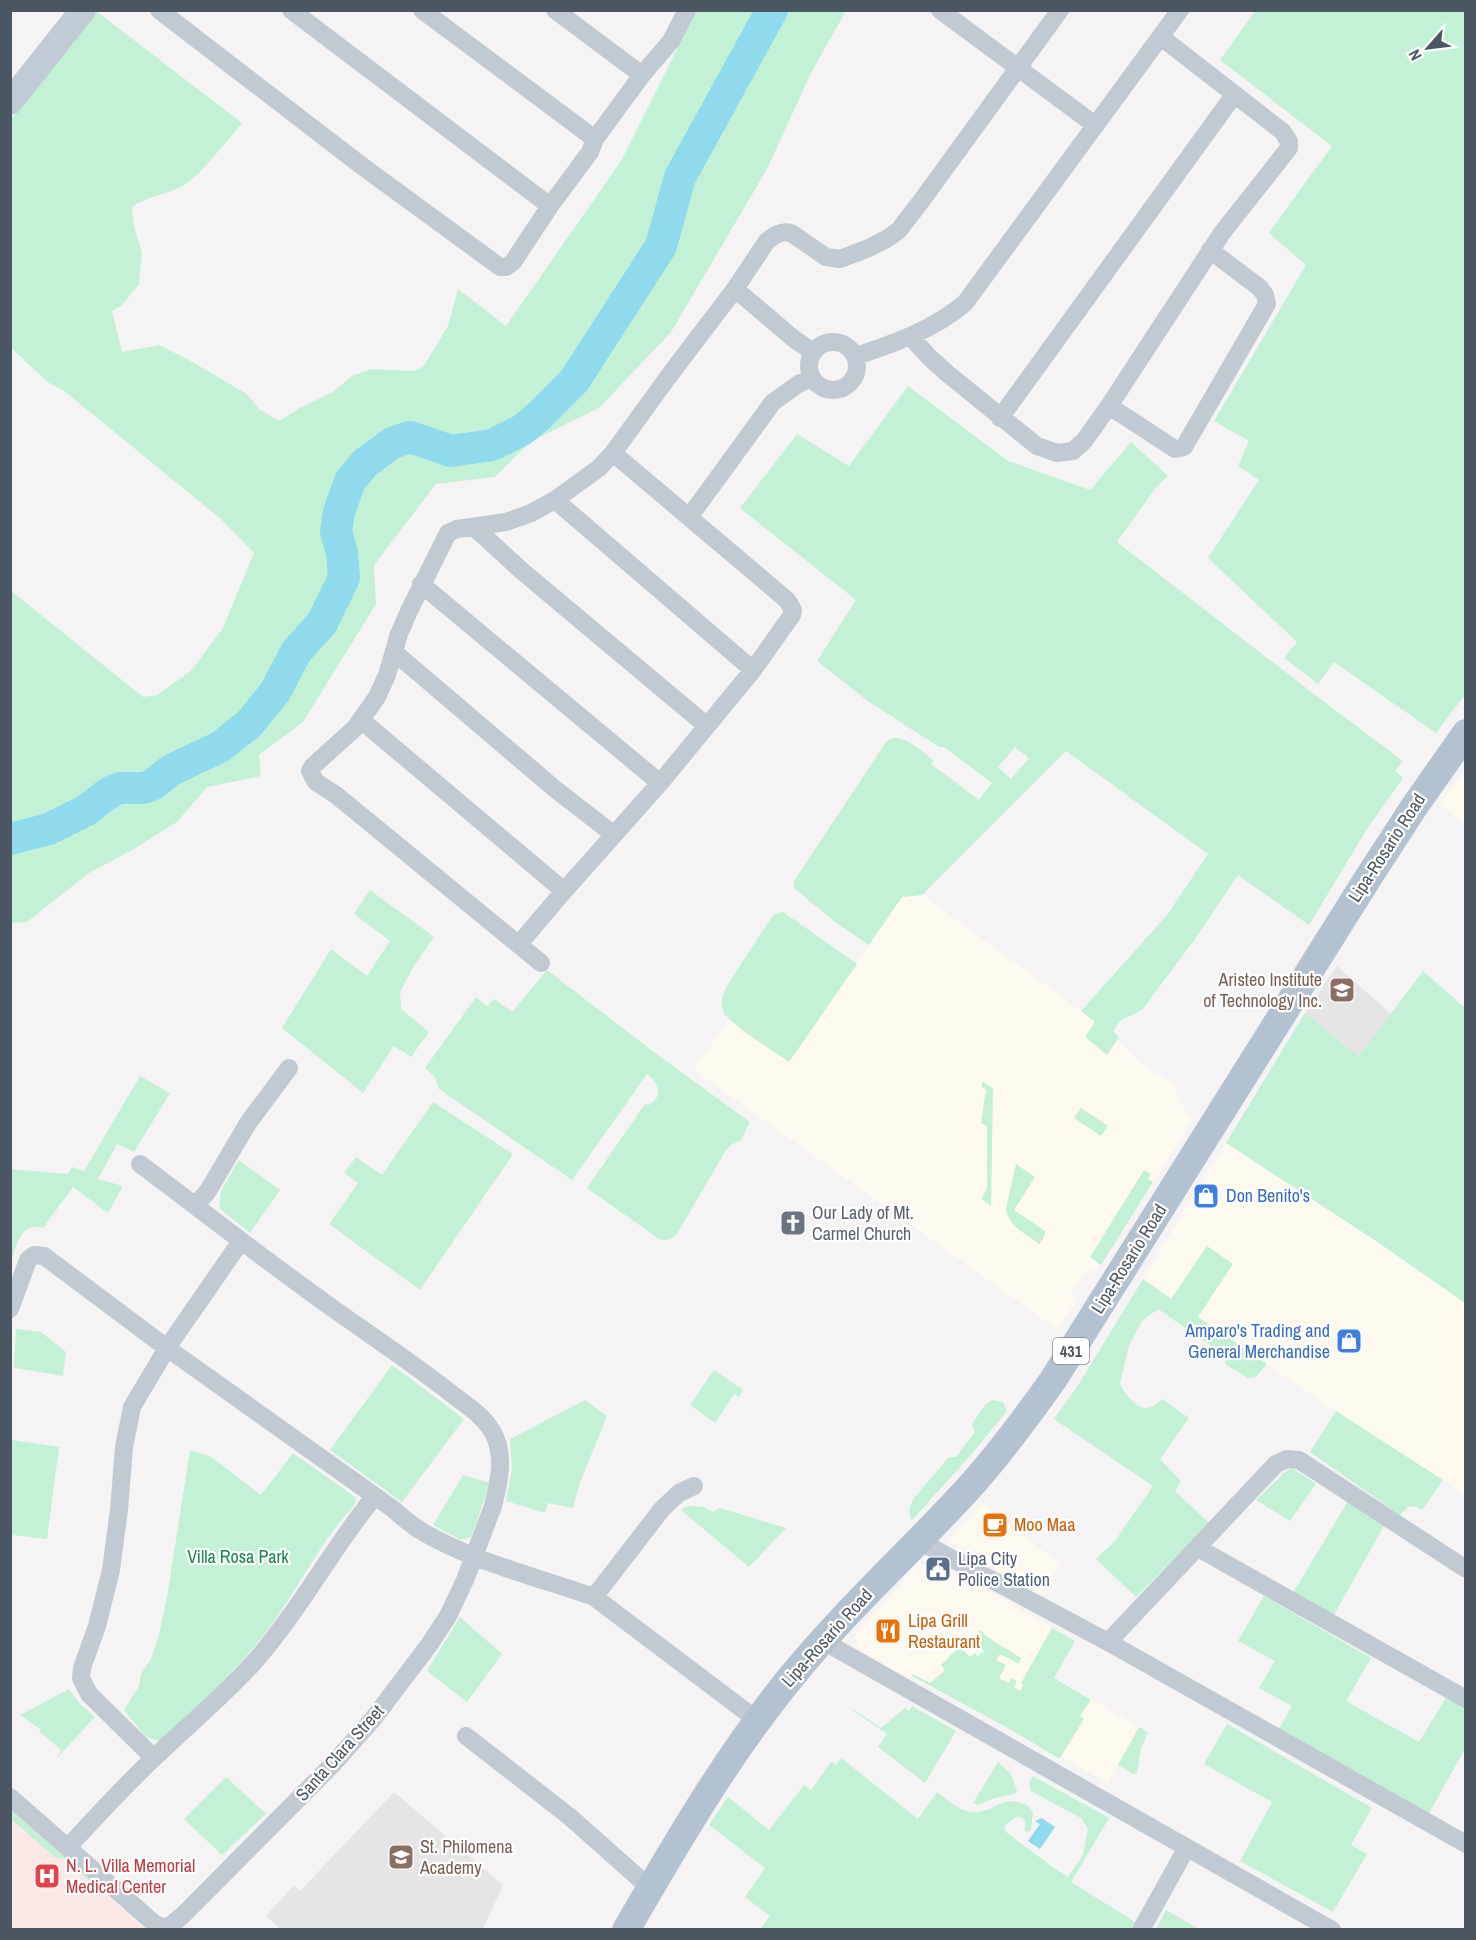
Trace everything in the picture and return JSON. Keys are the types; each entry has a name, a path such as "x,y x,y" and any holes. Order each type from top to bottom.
{"main road":[{"name":"Lipa-Rosario Road","path":"626,1929 709,1790 757,1720 823,1641 993,1459 1019,1428 1053,1380 1368,878 1466,733"}],"street":[{"path":"10,102 83,10"},
{"path":"159,10 394,190 500,267 507,267 513,262 550,206 590,152 596,139 642,75 671,41 687,10"},
{"path":"291,10 550,206"},
{"path":"422,10 596,139"},
{"path":"555,10 642,75"},
{"path":"940,10 964,18 1018,68 1095,125"},
{"path":"541,963 336,795 316,782 310,771 316,761 340,743 361,720 377,697 387,675 399,634 421,584 448,533 457,529 506,522 531,513 555,500 599,468 614,453 735,289 767,241 779,233 792,233 826,257 840,259 869,248 899,230 1060,10"},
{"path":"856,356 911,337 942,320 964,303 1180,10"},
{"path":"911,337 928,357 1037,446 1057,453 1066,453 1073,451 1084,441 1210,250 1289,148 1289,142 1283,132 1161,37"},
{"path":"1000,418 1234,95"},
{"path":"1109,406 1175,449 1184,447 1267,304 1260,288 1210,250"},
{"path":"735,289 794,339 813,351"},
{"path":"840,342 852,350 856,356 858,364 854,380 840,390 824,389 812,378 809,365 813,351 825,343 840,342"},
{"path":"690,516 773,402 800,383 812,378"},
{"path":"519,944 660,783 753,670 789,621 793,610 787,600 614,453"},
{"path":"555,500 753,670"},
{"path":"474,527 522,571 707,726"},
{"path":"421,584 660,783"},
{"path":"394,652 555,789 614,834"},
{"path":"361,720 564,891"},
{"path":"195,1206 208,1191 248,1123 289,1068"},
{"name":"Santa Clara Street","path":"68,1847 156,1925 165,1927 171,1925 192,1907 366,1729 440,1628 456,1601 494,1506 497,1490 499,1448 492,1430 484,1420 436,1382 241,1241 140,1164"},
{"path":"154,1758 89,1694 81,1678 82,1668 97,1626 111,1570 124,1446 132,1407 167,1348 241,1241"},
{"path":"10,1309 27,1260 34,1255 44,1256 167,1348 428,1535 473,1555 563,1589 594,1598 757,1720"},
{"path":"1108,1642 1276,1464 1287,1459 1299,1460 1466,1569"},
{"path":"594,1598 662,1509 679,1493 694,1486"},
{"path":"10,1797 68,1847 154,1758 256,1659 284,1624 374,1497"},
{"path":"919,1540 1108,1642 1466,1844"},
{"path":"1198,1548 1466,1699"},
{"path":"823,1641 1332,1929"},
{"path":"466,1736 570,1817 650,1888"},
{"path":"1141,1929 1186,1848"}],"shaded area":[{"path":"1465,769 1465,824 1439,805"},
{"path":"922,895 1096,1022 1108,1054 1117,1041 1146,1067 1173,1083 1185,1112 1194,1118 1095,1273 1088,1269 1070,1294 1077,1300 1057,1329 694,1070 729,1019 789,1062 902,896"},
{"name":"Aristeo Institute of Technology Inc.","path":"1337,966 1391,1014 1359,1056 1305,1013"},
{"name":"Amparo's Trading and General Merchandise","path":"1226,1143 1376,1241 1465,1303 1465,1495 1331,1408 1143,1279"},
{"path":"983,1503 1060,1564 1045,1595 1004,1576 987,1562 948,1540"},
{"path":"920,1562 942,1581 952,1570 1052,1628 1032,1665 1139,1727 1108,1784 1062,1756 1056,1757 1015,1732 912,1677 890,1668 858,1647 855,1637 857,1633"},
{"name":"St. Philomena Academy","path":"394,1792 503,1885 483,1929 280,1929 266,1916 294,1885 300,1891"},
{"name":"N. L. Villa Memorial Medical Center","path":"10,1813 106,1895 145,1929 11,1929"}],"green space":[{"path":"1256,10 1465,11 1466,693 1436,733 1334,662 1318,684 1284,658 1297,642 1208,558 1259,480 1238,466 1249,441 1214,421 1306,265 1269,233 1332,146 1220,60"},
{"path":"96,11 242,123 206,166 190,181 132,206 134,227 142,253 139,284 122,305 112,311 122,352 159,345 247,394 259,409 279,421 333,392 352,376 371,369 413,371 423,367 448,326 458,289 506,326 621,161 696,11 846,11 812,71 767,169 671,332 599,408 530,442 495,477 436,484 374,565 376,604 303,722 259,755 261,776 207,787 177,822 89,873 27,922 11,923 10,590 143,697 157,695 191,671 223,628 254,553 221,519 63,390 49,383 11,348 11,119"},
{"path":"908,386 1008,461 1090,490 1131,442 1168,476 1157,486 1117,542 1403,761 1395,771 1403,778 1367,829 1309,925 1238,875 1195,939 1142,1010 1121,1020 1113,1031 1119,1037 1107,1055 1085,1037 1095,1022 1081,1011 1167,915 1208,854 1066,751 922,895 902,897 869,945 835,922 794,888 794,881 886,742 898,738 917,747 934,761 931,764 979,800 992,783 944,747 939,747 868,701 817,661 856,600 740,508 797,434 849,466","holes":["1015,747 1029,758 1011,779 998,767"]},
{"path":"370,890 434,937 415,964 400,992 401,1009 429,1032 411,1057 394,1046 363,1093 282,1028 331,949 367,976 390,941 354,914"},
{"path":"783,912 857,964 789,1062 734,1024 727,1018 722,1005 728,985 773,915"},
{"path":"547,970 750,1122 741,1140 726,1150 677,1234 671,1239 659,1239 587,1188 645,1104 649,1105 657,1098 656,1085 647,1074 572,1180 439,1089 435,1077 425,1068 476,997 487,1006 494,999 512,1012"},
{"path":"1423,971 1465,1008 1465,1303 1376,1241 1226,1143 1305,1013 1359,1056"},
{"path":"140,1076 170,1093 134,1152 117,1144 98,1179 123,1186 108,1213 73,1187 43,1228 29,1228 24,1232 17,1244 11,1264 11,1169 68,1174 72,1167 84,1171"},
{"path":"983,1082 993,1088 991,1206 981,1199 987,1189 987,1126 981,1123 986,1090 981,1086"},
{"path":"433,1102 513,1154 420,1290 329,1224 358,1183 344,1173 356,1157 382,1175"},
{"path":"1081,1108 1108,1126 1101,1136 1074,1118"},
{"path":"239,1160 280,1190 250,1233 219,1208 221,1191"},
{"path":"1016,1164 1035,1177 1014,1210 1045,1231 1039,1244 1018,1229 1007,1215 1006,1209"},
{"path":"1144,1170 1151,1174 1148,1179 1153,1182 1101,1265 1090,1257"},
{"path":"1207,1246 1233,1264 1198,1317 1267,1364 1256,1377 1248,1378 1225,1364 1226,1356 1158,1309 1142,1321 1129,1345 1120,1384 1128,1397 1138,1406 1149,1408 1162,1399 1189,1418 1160,1459 1181,1481 1175,1491 1209,1523 1136,1597 1096,1559 1115,1541 1153,1486 1054,1419 1077,1387 1143,1279 1171,1299"},
{"path":"16,1329 41,1332 66,1352 63,1376 14,1368"},
{"path":"392,1365 464,1419 402,1502 330,1450"},
{"path":"714,1370 743,1390 739,1397 734,1394 715,1423 690,1405"},
{"path":"585,1400 607,1416 579,1485 573,1508 548,1503 545,1513 506,1501 512,1469 510,1439"},
{"path":"992,1400 1003,1402 1007,1411 912,1520 910,1509 914,1498 949,1457 956,1457 975,1432 972,1424 985,1405"},
{"path":"1336,1411 1443,1480 1422,1510 1414,1506 1408,1507 1400,1515 1310,1452"},
{"path":"11,1440 59,1447 47,1539 11,1535"},
{"name":"Villa Rosa Park","path":"190,1450 210,1456 261,1495 293,1453 355,1497 356,1500 262,1637 209,1695 167,1736 158,1741 146,1737 124,1710 139,1686 141,1674 151,1659 159,1635"},
{"path":"1292,1468 1316,1484 1290,1521 1256,1500"},
{"path":"463,1475 490,1483 471,1537 461,1540 433,1525"},
{"path":"1348,1501 1385,1524 1334,1615 1293,1593"},
{"path":"687,1506 704,1507 713,1512 720,1508 786,1528 749,1567 681,1510"},
{"path":"1264,1596 1371,1658 1346,1701 1419,1742 1447,1696 1465,1707 1465,1749 1429,1813 1279,1729 1292,1706 1259,1688 1275,1661 1238,1641"},
{"path":"460,1617 502,1654 467,1702 427,1671"},
{"path":"1052,1628 1075,1641 1054,1678 1091,1700 1080,1716 1084,1719 1060,1758 912,1676 913,1674 930,1683 945,1670 941,1665 957,1649 962,1649 970,1657 975,1653 978,1656 984,1651 977,1643 981,1640 976,1634 981,1630 986,1636 1021,1658 1019,1664 1000,1654 996,1660 1006,1665 999,1678 1009,1683 1011,1678 1017,1681 1014,1687 1020,1691 1023,1685 1021,1683"},
{"path":"69,1689 80,1704 95,1717 56,1759 61,1750 40,1732 41,1730 20,1715"},
{"path":"912,1706 956,1731 925,1783 878,1747 887,1734 852,1710 881,1728 905,1708 909,1711"},
{"path":"1227,1724 1372,1808 1351,1845 1367,1854 1333,1912 1240,1861 1272,1802 1204,1764"},
{"path":"1139,1727 1148,1733 1141,1748 1137,1773 1133,1774 1118,1765"},
{"path":"841,1758 918,1819 937,1792 956,1806 972,1812 984,1811 1011,1801 1027,1805 1033,1812 1031,1830 1025,1831 1025,1820 1018,1816 1004,1826 1006,1832 1068,1877 1083,1855 1088,1829 1081,1818 1031,1791 1029,1783 1033,1776 1109,1818 1071,1882 1135,1922 1130,1930 760,1929 770,1916 745,1897 765,1868 709,1825 728,1797 769,1830 804,1785 811,1790 831,1762 836,1765"},
{"path":"998,1762 1011,1774 1017,1791 1014,1794 978,1805 973,1803"},
{"path":"226,1777 266,1814 222,1855 184,1819"},
{"path":"11,1810 106,1895 61,1857 58,1860 11,1819"},
{"path":"1166,1910 1199,1929 1156,1929"}],"water":[{"path":"1042,1818 1055,1827 1040,1849 1028,1841 1040,1824 1035,1821"}],"waterway":[{"path":"10,839 49,829 85,811 110,792 120,788 144,788 154,784 171,770 220,747 249,724 275,692 296,652 322,623 344,578 342,553 336,532 339,512 350,481 365,463 392,443 410,437 451,451 492,445 522,430 574,381 661,246 680,177 772,10"}],"place":[{"name":"Aristeo Institute of Technology Inc.","path":"1342,990"},
{"name":"Don Benito's","path":"1206,1196"},
{"name":"Our Lady of Mt. Carmel Church","path":"793,1223"},
{"name":"Amparo's Trading and General Merchandise","path":"1349,1341"},
{"name":"Moo Maa","path":"995,1525"},
{"name":"Lipa City Police Station","path":"938,1569"},
{"name":"Lipa Grill Restaurant","path":"888,1631"},
{"name":"St. Philomena Academy","path":"401,1857"},
{"name":"N. L. Villa Memorial Medical Center","path":"47,1876"}]}
